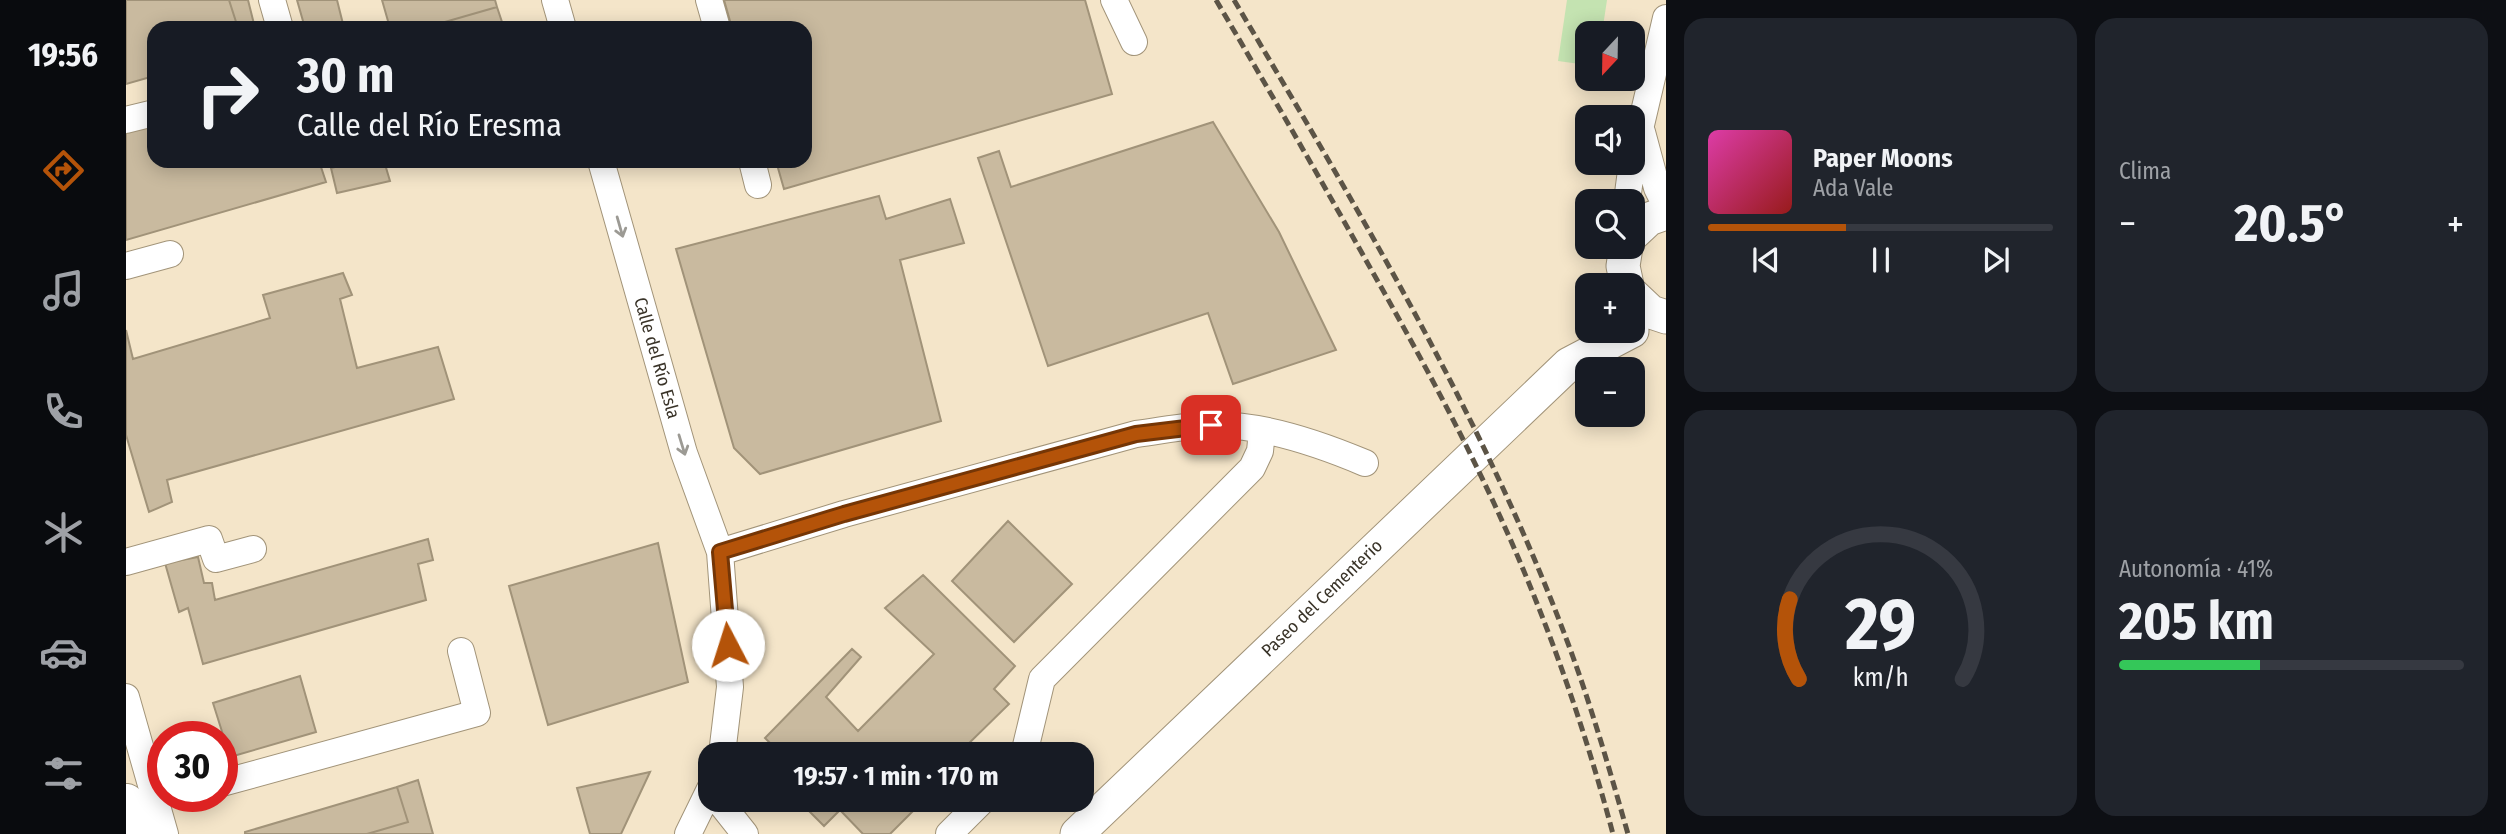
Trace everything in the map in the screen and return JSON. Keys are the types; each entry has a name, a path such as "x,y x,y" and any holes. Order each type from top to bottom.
{"highway":[{"path":"135,834 147,812"}],"main road":[{"path":"1645,223 1666,213"},
{"name":"Paseo del Cementerio","path":"1569,364 1654,321"},
{"name":"Paseo del Cementerio","path":"1077,834 1569,364 1581,343"}],"street":[{"path":"272,0 278,21"},
{"path":"555,0 561,21"},
{"path":"709,0 715,21"},
{"path":"1114,0 1134,43"},
{"path":"1645,110 1666,18"},
{"path":"126,120 147,115"},
{"path":"1645,144 1652,173 1666,206"},
{"name":"Calle del Río Esla","path":"603,168 684,453 720,552 730,687 723,742"},
{"path":"126,266 170,254"},
{"path":"720,552 844,514 1136,434 1211,425 1234,426 1318,445 1365,463"},
{"path":"1027,742 1042,679 1252,468 1260,451 1262,431"},
{"path":"126,562 209,539 216,559 253,549"},
{"path":"238,779 477,713 461,651"},
{"path":"126,697 147,778"},
{"path":"157,812 165,834"},
{"path":"688,834 699,812"},
{"path":"728,812 745,834"},
{"path":"949,834 971,812"}],"green space":[{"path":"1567,0 1607,0 1604,21 1575,21 1575,63 1558,61"}],"building":[{"path":"126,0 229,0 236,21 147,21 147,78 126,84"},
{"path":"229,0 248,0 253,21 236,21"},
{"path":"297,0 337,0 342,21 303,21"},
{"path":"382,0 495,0 497,7 448,21 388,21"},
{"path":"724,0 1085,0 1112,94 784,189 778,168 812,168 812,21 730,21"},
{"path":"497,7 502,21 448,21"},
{"path":"1213,122 1279,232 1336,350 1233,384 1208,313 1048,366 978,158 999,151 1011,187"},
{"path":"147,125 147,168 321,168 326,182 126,240 126,131"},
{"path":"331,168 386,168 390,181 337,193"},
{"path":"879,196 886,219 950,199 964,243 900,260 941,421 760,474 734,448 676,249"},
{"path":"343,273 352,295 340,299 357,368 438,347 454,399 167,480 172,502 149,512 126,435 126,330 133,359 270,318 263,295"},
{"path":"1008,521 1072,584 1014,642 952,581"},
{"path":"428,539 433,560 418,564 426,600 203,664 188,608 179,612 165,563 198,557 204,583 212,583 215,600"},
{"path":"658,543 688,682 548,725 509,586"},
{"path":"923,575 1015,666 994,689 1009,704 970,742 769,742 765,738 852,649 861,657 826,697 858,731 934,654 885,608"},
{"path":"300,676 316,732 238,755 238,721 219,721 213,703"},
{"path":"650,772 621,834 590,834 577,788"},
{"path":"418,780 433,834 367,834 408,822 397,787"},
{"path":"397,787 408,822 367,834 245,834 245,832"},
{"path":"810,812 838,812 824,826"},
{"path":"842,812 912,812 890,834 863,834"}],"railway":[{"path":"1216,0 1393,307 1489,493 1523,569 1561,667 1613,834"},
{"path":"1234,0 1419,321 1502,487 1573,657 1628,834"}],"route":[{"path":"728,645 720,552 844,514 1136,434 1211,425"}]}
